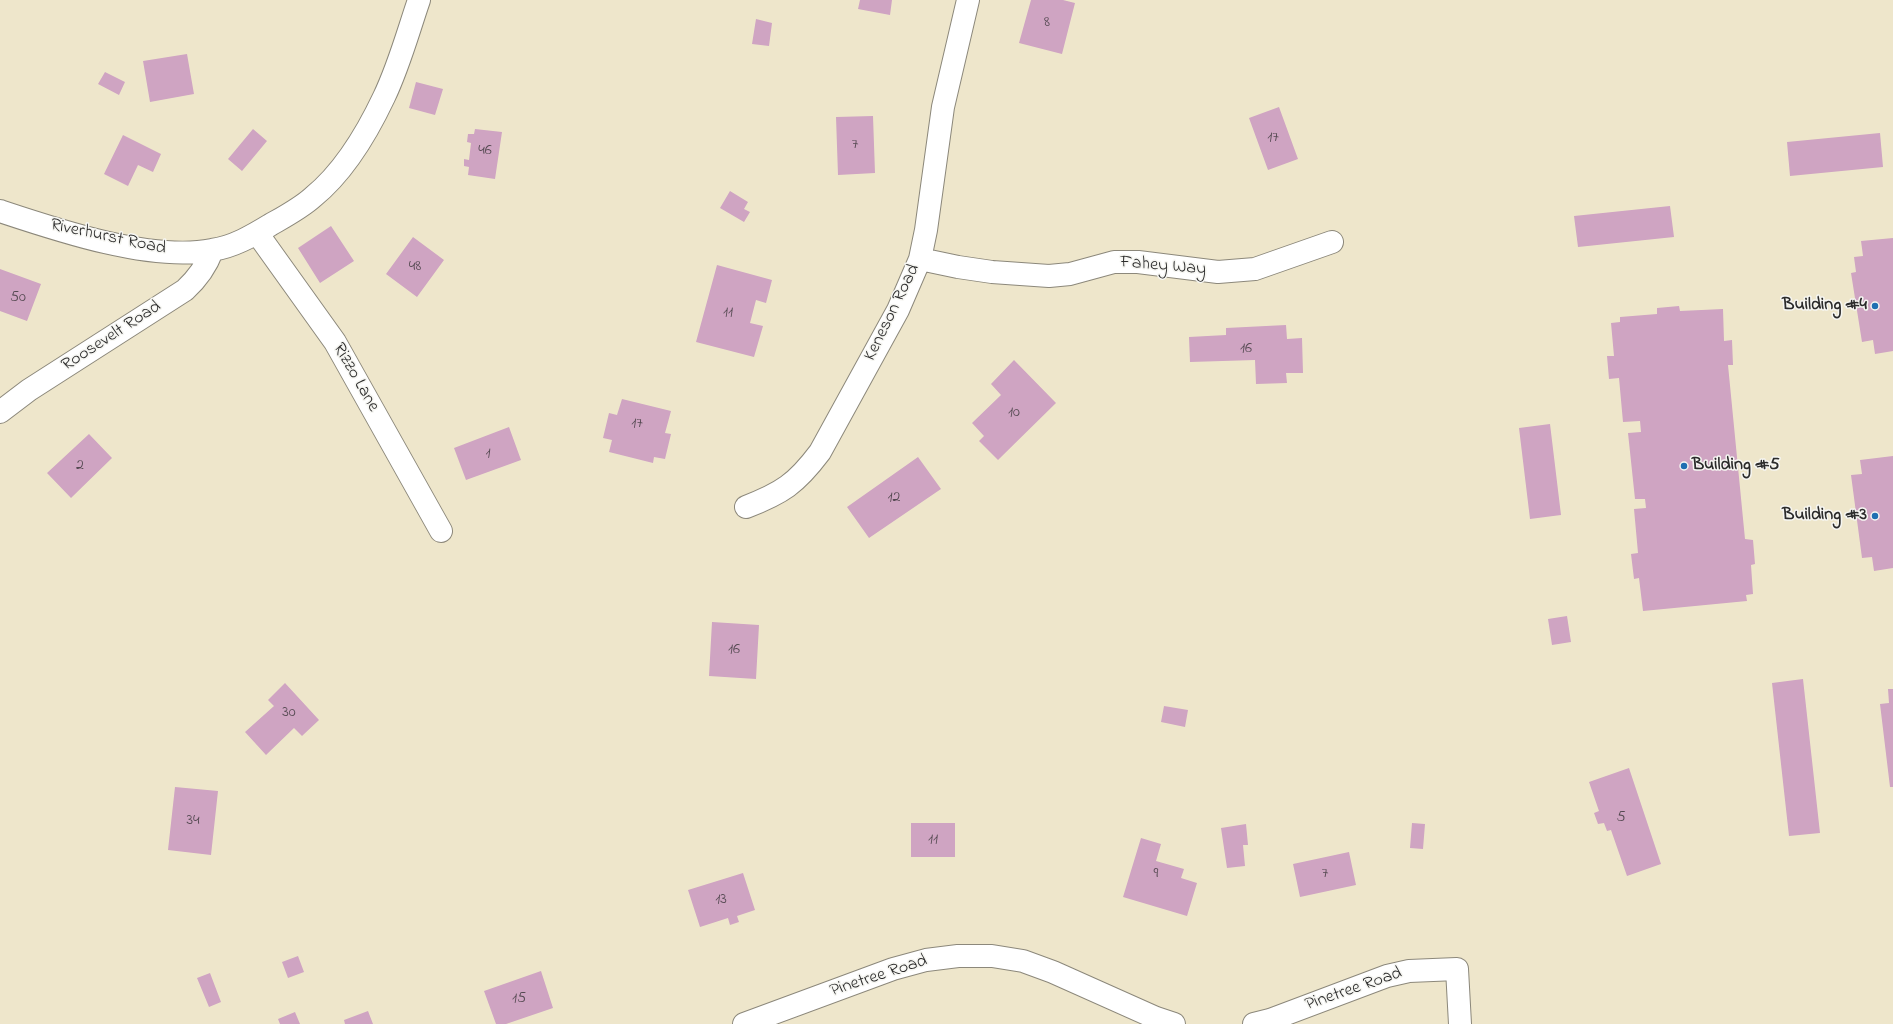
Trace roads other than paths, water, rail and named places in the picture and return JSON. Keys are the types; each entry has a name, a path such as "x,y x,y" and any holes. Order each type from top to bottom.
{"street":[{"name":"Riverhurst Road","path":"0,211 77,235 163,251 212,250 235,244 257,233 313,198 335,176 356,148 385,95 419,0"},
{"name":"Keneson Road","path":"746,507 787,488 805,473 820,452 898,310 920,259 926,230 943,107 968,0"},
{"name":"Rizzo Lane","path":"257,233 335,342 441,531"},
{"name":"Fahey Way","path":"920,259 992,272 1049,276 1070,274 1114,262 1138,262 1218,272 1255,269 1332,242"},
{"name":"Roosevelt Road","path":"0,412 29,390 185,290 197,279 206,266 212,250"},
{"name":"Pinetree Road","path":"744,1024 776,1018 893,969 926,960 958,956 992,956 1023,961 1053,972 1156,1018 1174,1024"},
{"name":"Pinetree Road","path":"1254,1024 1270,1020 1387,976 1409,971 1457,969 1460,1024"}],"place":[{"name":"Building #4","path":"1875,306"},
{"name":"Building #5","path":"1684,466"},
{"name":"Building #3","path":"1875,516"}]}
